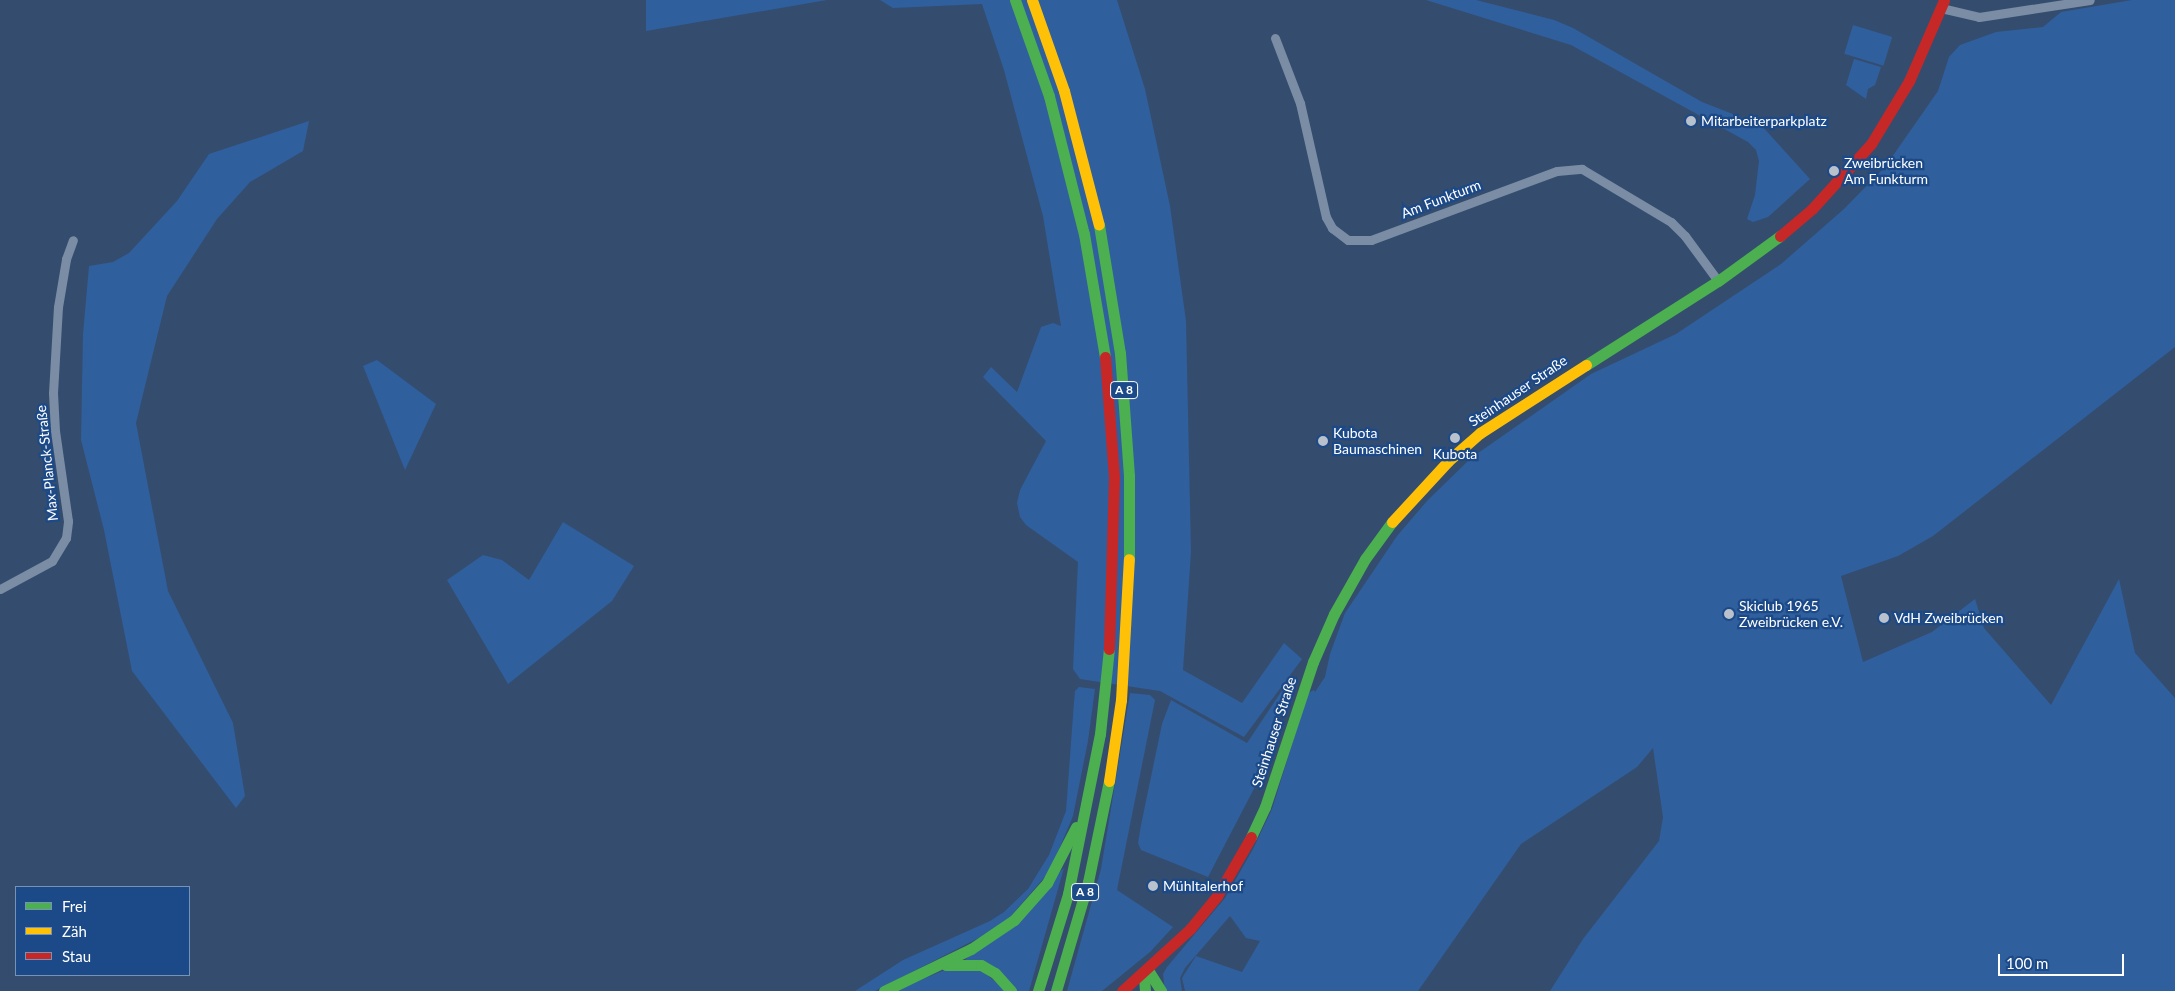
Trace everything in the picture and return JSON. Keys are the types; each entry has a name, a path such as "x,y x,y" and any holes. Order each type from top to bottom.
{"main road":[{"name":"A 8","path":"1015,0 1052,104 1084,234 1097,297 1111,418 1115,535 1111,631 1090,796 1068,894 1038,991"},
{"name":"A 8","path":"1032,0 1064,91 1100,228 1120,353 1130,486 1126,641 1109,782 1088,882 1056,991"},
{"name":"Steinhauser Straße","path":"1122,991 1148,970 1190,929 1217,896 1244,852 1265,807 1313,662 1334,614 1365,559 1398,514 1448,461 1487,428 1718,281 1794,225 1856,163 1909,81 1942,4"},
{"path":"884,991 935,967 1000,931 1034,900 1065,852 1090,796"},
{"path":"935,967 957,963 981,965 995,973 1011,991"},
{"path":"1146,991 1144,978 1148,970"},
{"path":"1148,970 1161,991"}],"street":[{"path":"1942,4 1979,17 2090,0"},
{"name":"Am Funkturm","path":"1275,38 1300,103 1326,217 1332,228 1348,240 1371,240 1557,171 1582,169 1671,222 1685,236 1718,281"},
{"name":"Max-Planck-Straße","path":"0,589 52,561 66,538 68,521 55,431 54,393 58,307 66,259 73,240"}],"shaded area":[{"path":"646,0 827,0 646,31"},
{"path":"880,0 1117,0 1145,89 1170,206 1186,321 1191,552 1183,670 1242,703 1284,643 1302,659 1244,737 1160,691 1080,679 1073,669 1078,562 1026,525 1020,517 1017,503 1020,490 1046,441 983,377 991,367 1017,392 1041,327 1053,323 1061,326 1043,216 1004,70 982,4 893,8"},
{"path":"1426,0 1476,0 1554,20 1573,28 1702,102 1761,125 1810,179 1768,217 1753,222 1747,219 1755,195 1759,161 1756,150 1748,142 1571,45"},
{"path":"2132,0 2175,0 2175,347 1933,536 1898,556 1841,576 1863,662 1932,632 1975,599 1984,628 2051,705 2119,579 2135,653 2175,698 2175,991 1550,991 1583,939 1659,841 1663,817 1653,748 1637,767 1521,844 1418,991 1185,991 1182,978 1196,956 1242,972 1260,941 1246,938 1230,916 1185,968 1180,978 1182,991 1165,991 1163,974 1167,967 1225,898 1253,849 1272,809 1308,693 1314,690 1315,692 1325,677 1330,654 1345,613 1397,536 1427,501 1471,458 1591,374 1676,334 1781,264 1844,209 1885,167 1938,91 1949,57 1960,45 1996,32 2043,27 2061,12"},
{"path":"1853,25 1892,37 1883,66 1844,54"},
{"path":"1854,59 1881,67 1875,85 1868,89 1866,99 1846,85"},
{"path":"309,121 303,151 250,182 217,219 167,296 136,423 168,591 233,723 245,796 236,808 132,671 104,530 81,440 83,334 89,266 113,262 129,253 177,201 209,154"},
{"path":"377,360 436,404 405,470 363,366"},
{"path":"563,522 634,566 612,601 508,684 447,580 483,555 502,560 529,580"},
{"path":"1287,683 1289,687 1259,779 1208,877 1141,850 1138,843 1141,825 1162,724 1171,700 1247,743"},
{"path":"1079,687 1095,689 1088,741 1073,816 1050,871 1002,926 875,991 855,991 903,960 990,921 1004,912 1028,889 1049,855 1066,811 1075,691"},
{"path":"1130,693 1150,695 1155,700 1117,890 1173,927 1150,952 1102,991 1067,991 1101,869"},
{"path":"1064,868 1029,991 1015,991 965,960"},
{"path":"952,967 981,970 1007,991 894,991"}],"traffic: fast":[{"path":"1015,0 1049,96 1084,234 1105,357"},
{"path":"1099,225 1120,353 1129,476 1129,559"},
{"path":"1586,365 1718,281 1780,236"},
{"path":"1251,837 1265,807 1313,662 1334,614 1365,559 1392,522"},
{"path":"1038,991 1068,894 1100,734 1109,649"},
{"path":"1056,991 1088,882 1109,781"},
{"path":"884,991 971,949 1014,920 1047,883 1076,827"},
{"path":"946,965 981,965 995,973 1011,991"},
{"path":"1145,991 1144,978 1148,970 1161,991"}],"traffic: slow":[{"path":"1032,0 1064,91 1099,225"},
{"path":"1392,522 1448,461 1480,433 1586,365"},
{"path":"1109,781 1121,700 1129,559"}],"traffic: jam":[{"path":"1780,236 1812,209 1871,144 1909,81 1944,0"},
{"path":"1105,357 1114,478 1109,649"},
{"path":"1122,991 1190,929 1217,896 1251,837"}],"place":[{"name":"Mitarbeiterparkplatz","path":"1691,121"},
{"name":"Zweibrücken Am Funkturm","path":"1834,171"},
{"name":"Kubota","path":"1455,438"},
{"name":"Kubota Baumaschinen","path":"1323,441"},
{"name":"Skiclub 1965 Zweibrücken e.V.","path":"1729,614"},
{"name":"VdH Zweibrücken","path":"1884,618"},
{"name":"Mühltalerhof","path":"1153,886"}]}
